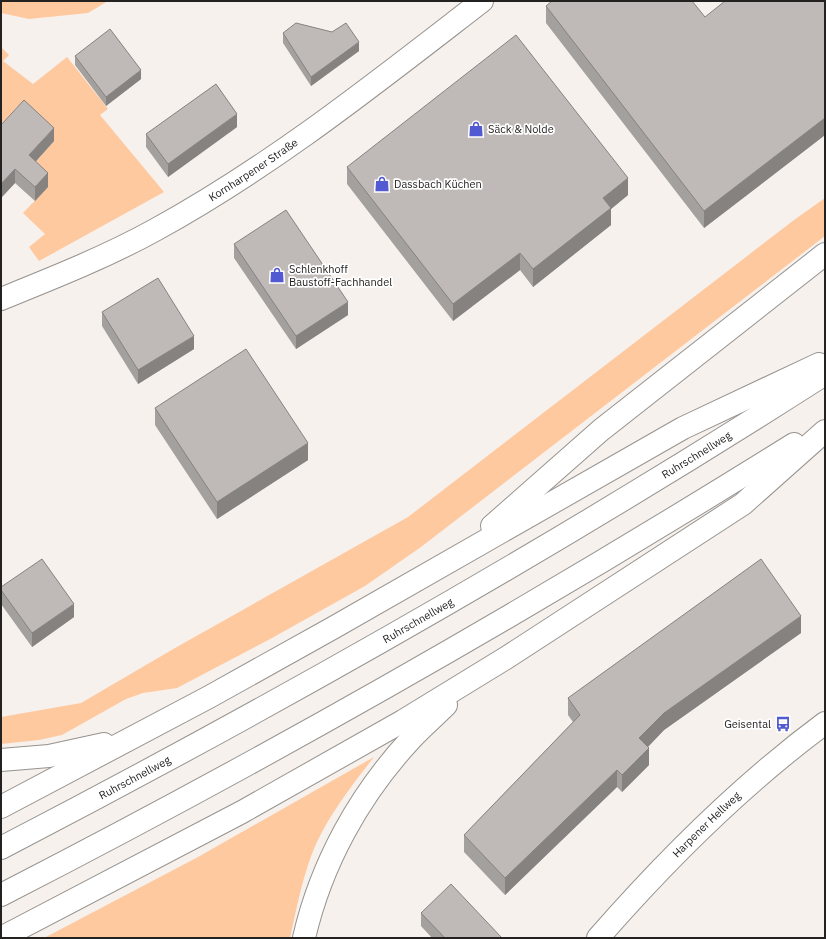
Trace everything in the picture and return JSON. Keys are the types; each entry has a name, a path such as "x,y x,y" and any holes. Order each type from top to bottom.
{"main road":[{"name":"Kornharpener Straße","path":"1,299 72,269 155,230 228,186 395,68 482,1"},
{"path":"436,569 487,530 601,430 661,381 825,254"},
{"path":"1,807 154,726 436,569 683,428 825,362"},
{"name":"Ruhrschnellweg","path":"1,848 136,777 404,629 614,506 825,374"},
{"path":"1,895 188,797 392,684 513,614 825,425"},
{"path":"1,938 242,812 397,725 506,658 743,504 825,430"},
{"path":"304,938 312,907 326,869 348,823 362,802 411,739 450,702 506,658"},
{"name":"Harpener Hellweg","path":"598,938 641,888 697,831 754,779 825,723"},
{"path":"1,760 49,756 83,750 118,740 154,726"}],"shaded area":[{"path":"1,1 108,1 88,13 29,19 1,13"},
{"path":"1,47 9,55 3,61 33,84 67,57 108,109 100,115 164,192 39,261 29,247 45,234 23,213 48,187 29,169 54,141 17,107 1,125"},
{"path":"825,198 825,236 421,547 365,586 272,638 177,688 143,693 126,699 62,735 39,740 1,744 1,717 81,703 175,648 408,517 794,220"},
{"path":"374,757 335,810 316,844 304,878 290,938 44,938 198,857"}],"building":[{"path":"552,1 692,1 705,17 725,1 825,1 825,118 704,211 546,6"},
{"path":"296,23 332,32 346,23 359,42 311,77 283,33"},
{"path":"110,29 141,70 106,97 75,56"},
{"path":"516,35 628,178 603,198 611,208 533,269 520,253 453,304 347,167"},
{"path":"216,84 237,114 168,164 146,134"},
{"path":"24,100 54,128 29,155 48,173 35,187 15,169 1,184 1,125"},
{"path":"286,210 348,302 296,336 234,244"},
{"path":"158,278 194,336 138,370 102,312"},
{"path":"246,349 308,443 217,502 155,408"},
{"path":"42,559 74,604 32,633 1,590 1,587"},
{"path":"761,559 801,616 664,713 639,738 649,748 622,775 617,770 505,878 464,835 580,715 568,698"},
{"path":"451,884 502,938 445,938 421,913"}],"place":[{"name":"Säck & Nolde","path":"476,129"},
{"name":"Dassbach Küchen","path":"382,184"},
{"name":"Schlenkhoff Baustoff-Fachhandel","path":"277,275"},
{"name":"Geisental","path":"783,724"}]}
